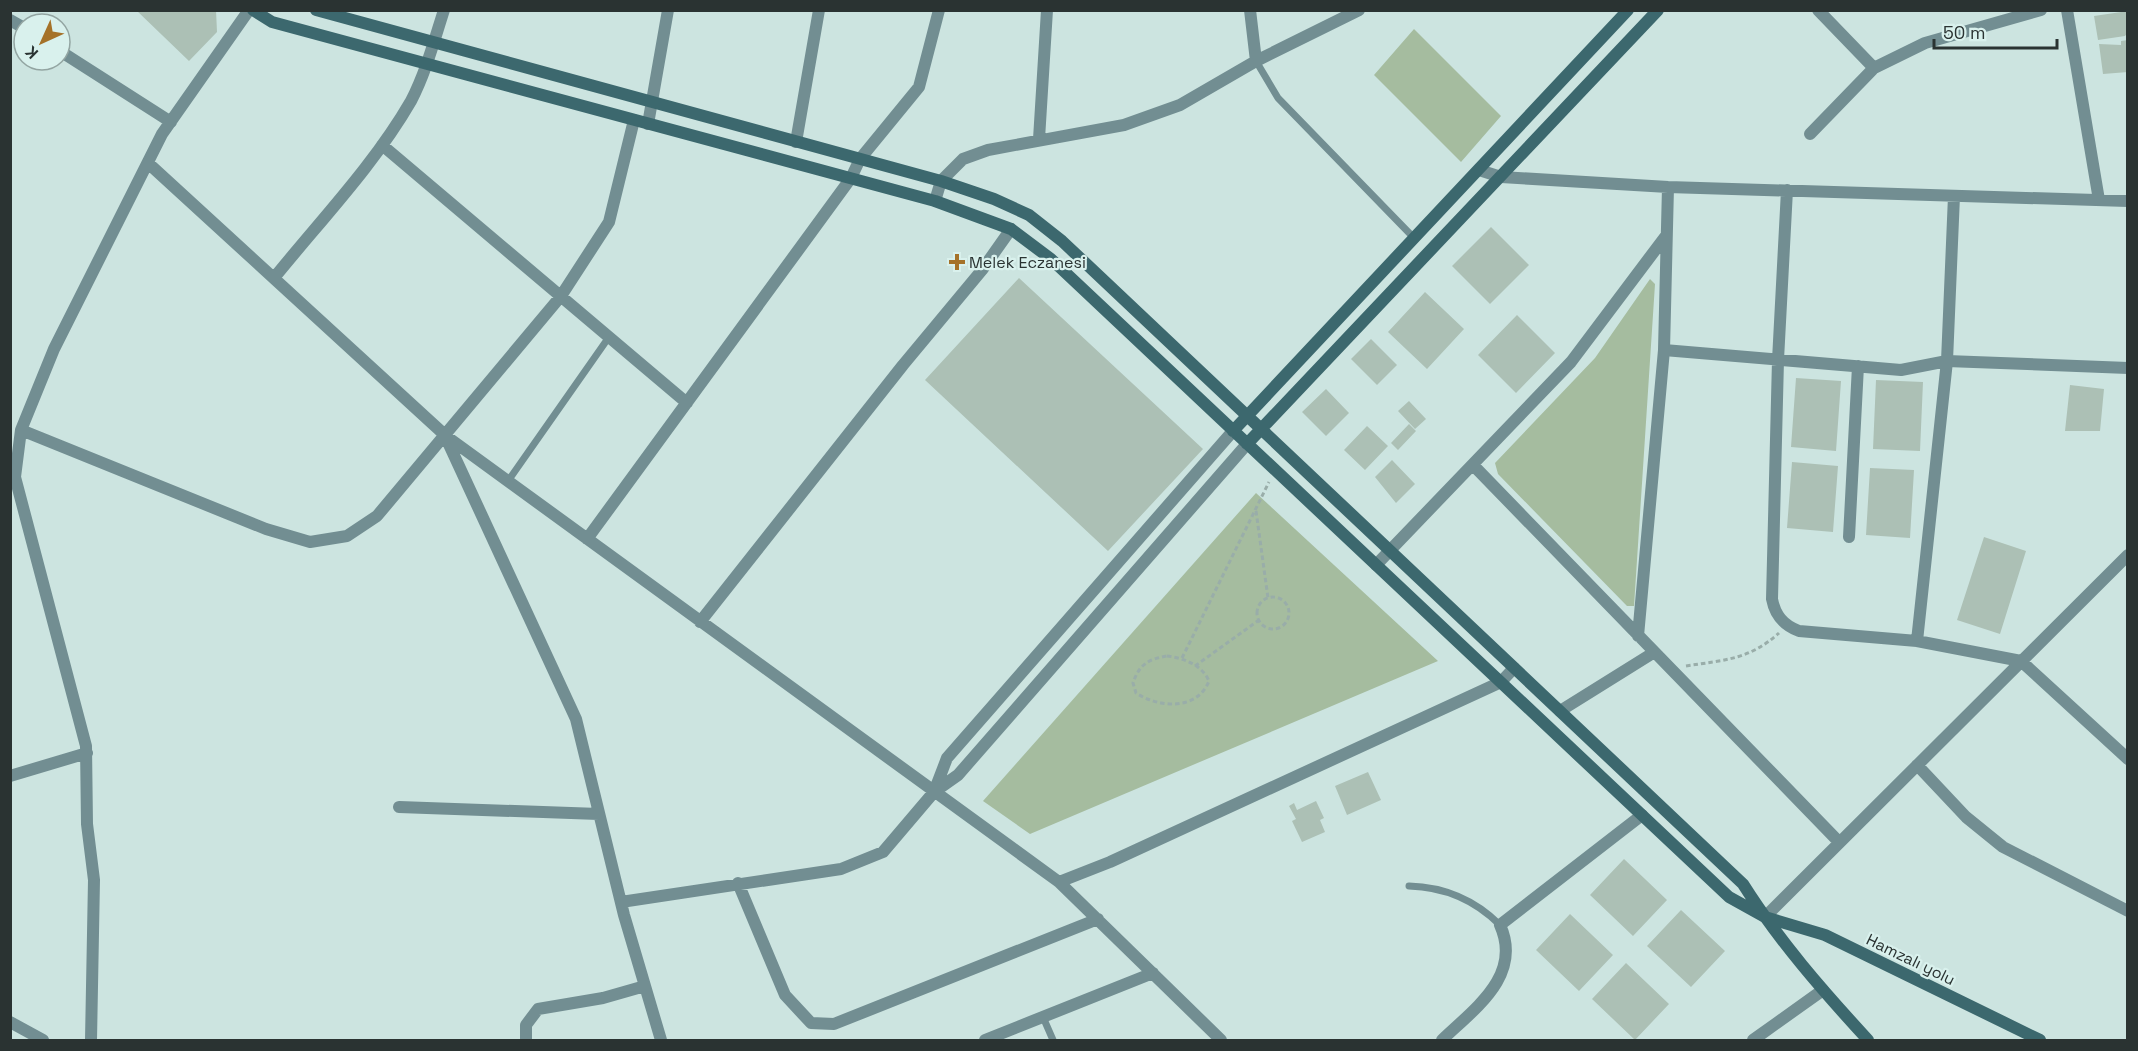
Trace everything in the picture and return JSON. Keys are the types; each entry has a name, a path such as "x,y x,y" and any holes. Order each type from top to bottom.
{"main road":[{"path":"251,10 272,22 935,201 1011,229 1051,259 1729,897 1764,917"},
{"path":"316,10 941,181 994,199 1029,215 1062,241 1743,884 1764,917 1868,1041"},
{"path":"1233,430 1628,10"},
{"path":"1247,444 1658,10"},
{"name":"Hamzalı yolu","path":"1764,917 1825,935 2040,1041"}],"street":[{"path":"91,1041 94,880 87,824 87,753 15,477 21,430 54,349 148,163 171,122 251,10"},
{"path":"274,278 382,145 411,100 428,64 444,10"},
{"path":"648,124 668,10"},
{"path":"796,142 819,10"},
{"path":"587,539 851,178 860,159 919,87 939,10"},
{"path":"1040,139 1047,10"},
{"path":"1250,10 1256,61"},
{"path":"935,201 941,181 963,159 988,150 1040,139 1124,125 1180,105 1256,61 1359,10"},
{"path":"1818,10 1874,68"},
{"path":"1809,134 1874,68 1925,43 2041,10"},
{"path":"2067,10 2099,200"},
{"path":"72,59 171,122"},
{"path":"21,430 266,529 310,542 347,536 377,516 561,296 609,222 634,120"},
{"path":"382,145 687,402"},
{"path":"148,163 446,436 1059,882 1221,1041"},
{"path":"1479,170 1501,177 1668,187 2127,201"},
{"path":"1638,636 1664,350 1668,187"},
{"path":"1787,190 1772,599 1776,614 1786,625 1806,633 1917,641 2022,661 2127,759"},
{"path":"1917,641 1947,361 1954,195"},
{"path":"700,622 903,365 982,270 1011,229"},
{"path":"1376,565 1474,466 1571,362 1665,237"},
{"path":"1664,350 1901,370 1947,361 2127,368"},
{"path":"1849,537 1858,366"},
{"path":"934,792 947,758 1233,430"},
{"path":"446,436 576,719 621,902 661,1041"},
{"path":"621,902 841,869 883,852 934,792 958,775 1247,444"},
{"path":"1474,466 1839,842"},
{"path":"1764,917 2127,555"},
{"path":"1560,711 1653,652"},
{"path":"1059,882 1501,682 1514,668"},
{"path":"10,776 87,753"},
{"path":"1917,765 1966,817 2003,847 2127,911"},
{"path":"399,807 599,814"},
{"path":"1442,1041 1500,978 1507,952 1500,925 1642,815"},
{"path":"738,883 785,995 811,1023 834,1023 1098,919"},
{"path":"985,1041 1153,973"},
{"path":"526,1041 526,1025 538,1009 603,998 645,986"},
{"path":"1753,1041 1823,990"},
{"path":"10,1022 44,1041"}],"lane":[{"path":"1256,61 1278,98 1415,238"},
{"path":"508,481 609,337"},
{"path":"1409,886 1452,893 1478,906 1500,925"},
{"path":"1043,1017 1053,1041"}],"path":[{"path":"1182,658 1275,470"},
{"path":"1256,509 1268,598"},
{"path":"1275,597 1284,602 1288,610 1287,620 1280,627 1271,629 1259,620 1258,608 1268,598 1275,597"},
{"path":"1195,666 1259,620"},
{"path":"1669,669 1743,657 1757,651 1786,625"},
{"path":"1154,658 1182,658 1195,666 1206,673 1209,681 1205,692 1196,698 1169,705 1149,702 1136,693 1133,683 1143,664 1154,658"}],"green space":[{"path":"1414,29 1501,116 1461,162 1374,75"},
{"path":"1650,279 1655,284 1634,606 1627,606 1498,474 1495,463 1595,358"},
{"path":"1256,493 1438,661 1030,834 983,801"}],"building":[{"path":"136,10 216,10 217,32 189,61"},
{"path":"2128,11 2128,32 2125,36 2098,40 2094,16"},
{"path":"2128,40 2128,72 2103,74 2099,44 2121,45 2121,41"},
{"path":"1491,227 1529,265 1490,304 1452,266"},
{"path":"1019,278 1203,449 1108,551 925,380"},
{"path":"1425,292 1464,329 1427,369 1388,332"},
{"path":"1517,315 1555,353 1516,393 1478,355"},
{"path":"1371,339 1397,365 1377,385 1351,359"},
{"path":"1796,378 1841,381 1836,451 1791,447"},
{"path":"1876,380 1923,382 1920,451 1873,449"},
{"path":"2070,385 2104,389 2100,431 2065,431"},
{"path":"1326,389 1349,413 1326,436 1302,412"},
{"path":"1409,401 1426,419 1415,429 1398,411"},
{"path":"1409,424 1416,431 1398,450 1391,443"},
{"path":"1367,426 1388,446 1365,470 1344,450"},
{"path":"1392,460 1415,484 1396,503 1375,477"},
{"path":"1792,462 1838,466 1833,532 1787,528"},
{"path":"1870,468 1914,470 1910,538 1866,535"},
{"path":"1984,537 2026,551 2000,634 1957,620"},
{"path":"1368,772 1381,800 1347,815 1335,786"},
{"path":"1316,801 1324,818 1320,820 1325,832 1302,842 1292,821 1296,819 1289,806 1294,803 1297,810"},
{"path":"1624,859 1667,900 1633,936 1590,895"},
{"path":"1681,910 1725,951 1691,987 1647,946"},
{"path":"1570,914 1613,955 1579,991 1536,950"},
{"path":"1626,963 1669,1004 1635,1040 1592,999"}],"place":[{"name":"Melek Eczanesi","path":"957,262"}]}
